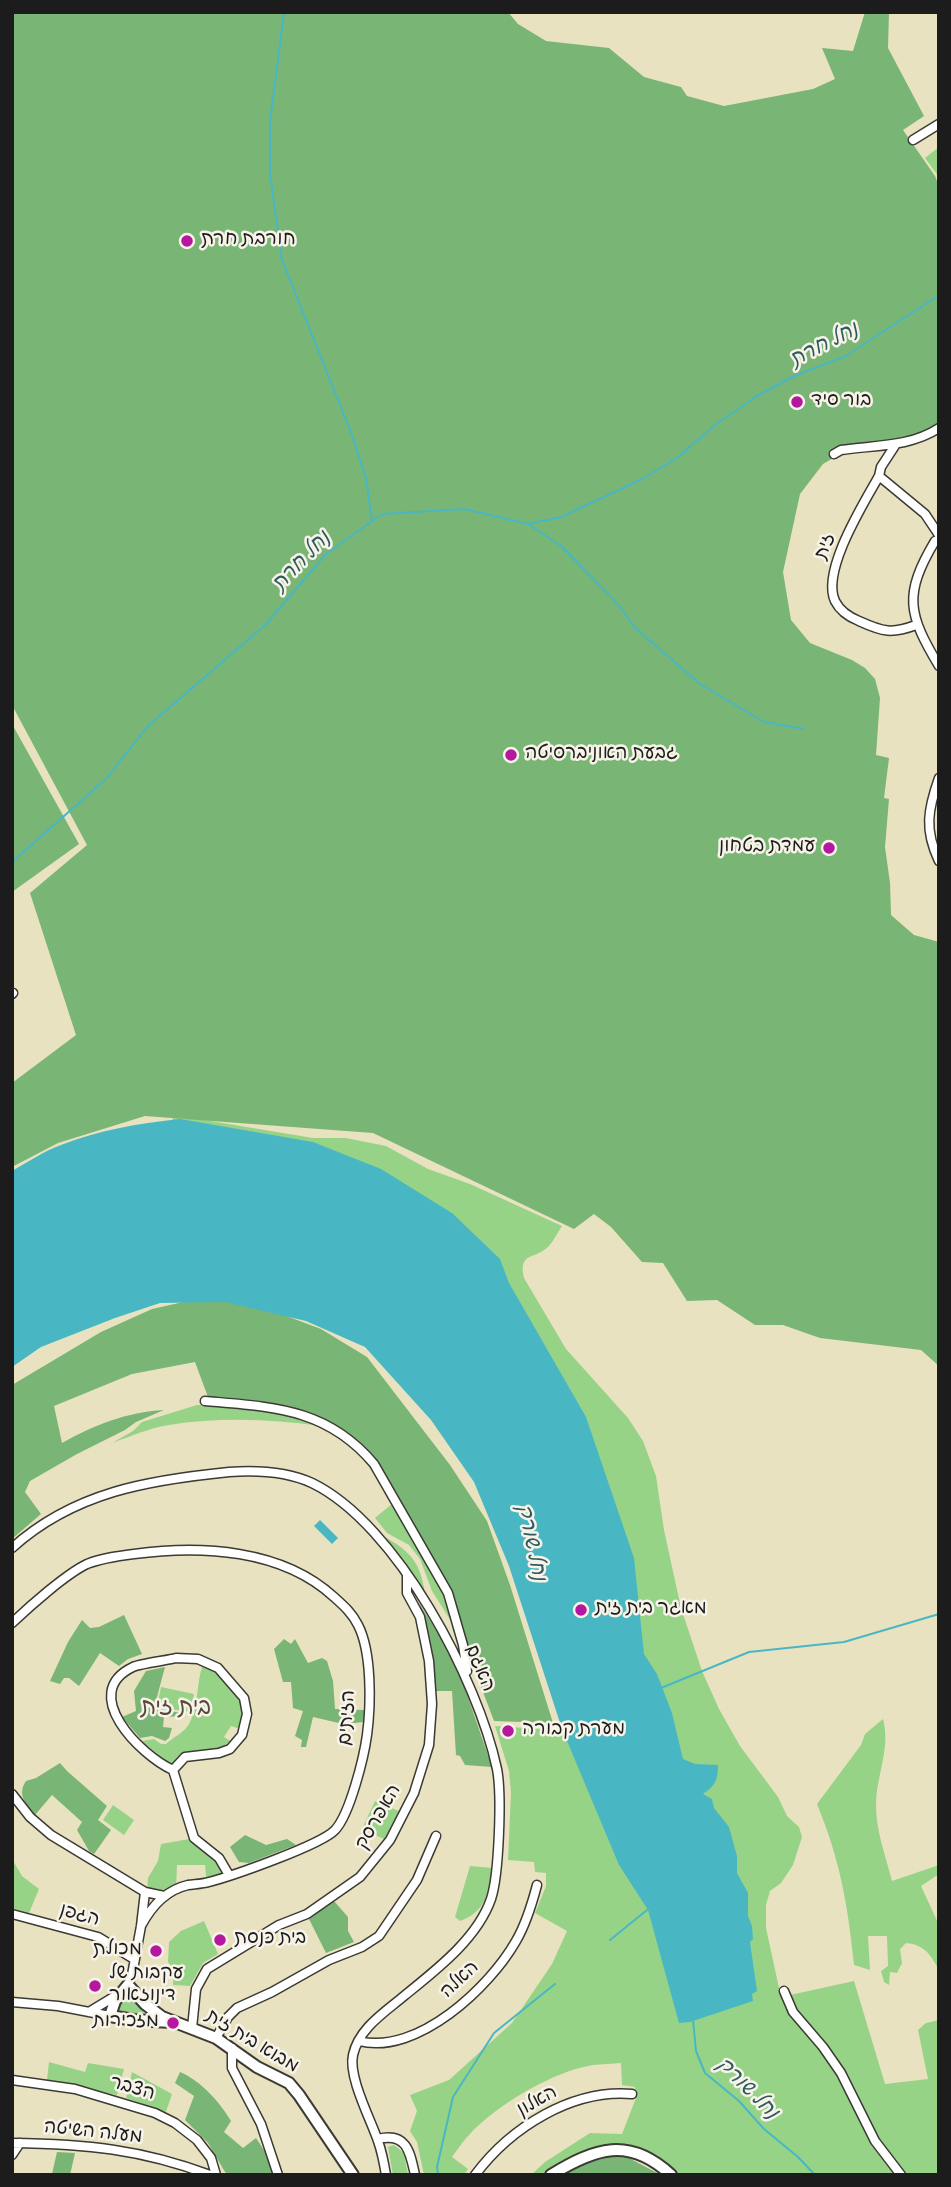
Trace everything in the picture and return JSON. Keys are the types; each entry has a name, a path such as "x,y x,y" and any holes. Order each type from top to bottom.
{"street":[{"path":"913,140 939,124"},
{"path":"834,454 841,450 923,438 939,428"},
{"name":"זית","path":"896,444 881,467 879,476 855,521 833,576 832,588 835,599 847,615 861,622 897,632 916,625"},
{"path":"879,476 925,514 939,537 924,560 915,583 913,611 916,625 939,666"},
{"path":"939,778 932,797 929,821 930,839 939,861"},
{"path":"929,821 939,820"},
{"path":"205,1401 265,1406 311,1416 364,1452 374,1464 449,1593 463,1645 468,1681"},
{"name":"האגם","path":"12,1548 63,1511 116,1491 176,1478 264,1471 298,1478 337,1498 362,1522 407,1576 443,1630 468,1681 498,1776 496,1871 493,1893 484,1915 468,1937 369,2025 359,2041"},
{"name":"הזיתים","path":"12,1623 35,1602 87,1564 170,1550 227,1552 270,1562 314,1579 347,1609 358,1625 365,1643 368,1717 363,1753 344,1817 337,1828 321,1840 211,1882 182,1887 164,1896"},
{"name":"האפרסק","path":"192,2028 194,1994 207,1969 279,1925 307,1914 360,1877 390,1840 414,1793 429,1745 432,1704 429,1661 420,1617 407,1593 407,1576"},
{"path":"173,1770 185,1757 219,1754 230,1749 239,1740 246,1723 244,1698 222,1672 201,1660 182,1658 135,1666 120,1677 111,1692 113,1709 126,1730 148,1753 173,1770 194,1838 219,1858 229,1875"},
{"path":"12,1794 25,1812 45,1831 145,1892 164,1896 141,1926"},
{"path":"216,2038 228,2017 237,2008 329,1960 362,1947 379,1936 417,1880 436,1836"},
{"name":"האלה","path":"359,2041 387,2043 418,2034 464,2000 495,1971 511,1950 526,1921 537,1885"},
{"path":"12,2002 58,2006 110,2016 114,2003 132,1975 145,1892"},
{"name":"הגפן","path":"12,1914 98,1937 134,1959"},
{"path":"89,2012 125,1988"},
{"name":"מבוא בית זית","path":"125,1988 149,2008 172,2022 216,2038 257,2067 280,2077 292,2086 353,2175"},
{"path":"784,1991 793,2012 841,2073 875,2141 901,2175"},
{"name":"מבוא בית זית","path":"110,2016 139,2021 172,2022"},
{"path":"359,2041 353,2054 352,2068 377,2139 386,2175"},
{"path":"232,2048 232,2068 261,2124 278,2175"},
{"name":"הצבר","path":"12,2080 75,2089 155,2113 175,2123 197,2140 213,2161 216,2175"},
{"name":"האלון","path":"475,2175 513,2136 549,2113 593,2096 632,2094"},
{"path":"377,2139 395,2138 405,2144 415,2175"},
{"path":"12,2155 16,2143"},
{"name":"מעלה השיטה","path":"16,2143 116,2149 162,2159 210,2175"},
{"path":"551,2175 592,2153 616,2149 650,2158 671,2175"}],"green space":[{"path":"12,12 508,12 518,24 546,41 609,48 644,77 681,87 687,96 724,106 813,89 835,79 822,48 853,51 865,12 889,12 888,48 924,116 903,130 939,186 939,432 847,450 823,464 800,494 783,572 791,620 810,643 852,660 865,668 875,679 880,698 876,755 889,758 884,798 889,799 885,847 891,915 914,935 939,942 939,1366 921,1350 820,1338 783,1325 755,1325 717,1300 687,1301 663,1263 642,1262 611,1227 594,1214 574,1229 373,1133 145,1116 58,1143 12,1167 12,1083 76,1035 30,893 87,845 12,705"},
{"path":"939,147 939,177 925,158"},
{"path":"12,724 79,844 12,892"},
{"path":"174,1115 313,1138 346,1138 386,1146 428,1169 470,1184 562,1226 549,1246 526,1260 524,1278 566,1349 628,1418 643,1441 656,1476 664,1530 681,1608 702,1671 740,1746 778,1797 787,1816 799,1827 802,1837 793,1865 781,1883 770,1891 766,1905 766,1928 781,1997 854,1981 885,2084 928,2079 918,2030 926,2023 939,2020 939,2175 674,2175 647,2153 634,2147 623,2146 597,2150 549,2172 531,2175 545,2162 590,2133 622,2134 636,2098 635,2087 622,2085 621,2063 578,2068 526,2091 480,2124 452,2157 468,2169 464,2175 424,2175 417,2142 410,2131 417,2111 410,2095 449,2080 512,2023 552,1964 567,1931 535,1913 546,1886 546,1873 535,1872 534,1862 508,1860 511,1793 509,1771 495,1726 557,1730 604,1660 523,1363 169,1130"},
{"path":"197,1299 226,1299 265,1308 321,1329 367,1357 450,1465 487,1521 553,1723 494,1721 472,1663 450,1587 388,1483 334,1427 308,1413 274,1405 208,1397 195,1362 132,1374 54,1406 62,1443 111,1420 164,1410 136,1422 30,1481 25,1492 41,1514 12,1539 12,1385 101,1332 152,1309"},
{"path":"197,1405 260,1409 320,1426 264,1420 188,1422 140,1432 112,1443 133,1431 142,1422"},
{"path":"393,1503 445,1593 456,1629 432,1591 420,1559 409,1545 387,1533 375,1518"},
{"path":"385,1537 413,1559 425,1593"},
{"path":"419,1603 448,1649 460,1674 492,1767 465,1765 460,1756 456,1755 452,1691 434,1691"},
{"path":"124,1615 142,1654 119,1666 100,1653 79,1686 69,1678 64,1678 60,1684 50,1681 68,1642 82,1620 90,1628 99,1627"},
{"path":"284,1639 291,1644 295,1639 308,1663 322,1658 327,1661 333,1681 335,1709 364,1710 364,1722 343,1724 313,1717 306,1747 301,1747 302,1740 295,1736 303,1711 293,1708 291,1682 283,1682 274,1649"},
{"path":"203,1664 226,1682 240,1700 243,1712 240,1729 231,1726 224,1737 230,1741 221,1748 182,1753 172,1766 142,1741 154,1739 166,1744 188,1726 195,1708"},
{"path":"165,1667 154,1708 181,1713 181,1716 164,1717 163,1727 172,1728 165,1741 152,1736 140,1738 122,1717 136,1711 134,1691 146,1671"},
{"path":"161,1687 194,1694 190,1712 157,1707"},
{"path":"883,1719 885,1741 876,1815 892,1881 939,1865 939,1874 921,1886 939,1925 939,1970 926,1951 906,1943 900,1949 902,1963 897,1973 890,1972 889,1985 884,1982 881,1971 888,1966 887,1936 868,1936 870,1970 854,1965 842,1883 832,1844 817,1804 861,1745 865,1734"},
{"path":"60,1763 107,1806 98,1820 111,1830 94,1854 89,1851 77,1830 82,1822 52,1795 35,1815 23,1799 22,1790 26,1781"},
{"path":"375,1801 401,1812 386,1840 362,1829"},
{"path":"113,1805 134,1820 124,1835 103,1820"},
{"path":"245,1835 266,1845 287,1839 296,1845 249,1863 239,1862 230,1847"},
{"path":"195,1838 200,1848 223,1871 221,1878 207,1885 205,1865 177,1865 176,1889 165,1892 147,1891 148,1878 158,1861 161,1844"},
{"path":"12,1859 22,1876 39,1889 29,1913 12,1908"},
{"path":"470,1866 493,1868 492,1877 481,1907 460,1921 455,1917"},
{"path":"334,1901 348,1917 348,1931 354,1942 326,1953 309,1919"},
{"path":"204,1921 218,1954 203,1963 190,1986 173,1985 174,1970 168,1962 169,1942 181,1931"},
{"path":"126,1996 132,1998 144,2010 142,2016 117,2012 120,2000"},
{"path":"49,2062 85,2072 88,2063 124,2069 117,2095 47,2080"},
{"path":"132,2072 172,2094 166,2112 126,2098"},
{"path":"180,2072 202,2086 221,2106 231,2121 224,2132 243,2148 256,2138 268,2156 274,2175 229,2175 225,2172 208,2143 185,2120 194,2096 175,2083"},
{"path":"394,2145 404,2153 408,2175 393,2175 388,2147"},
{"path":"57,2152 75,2153 70,2175 12,2175 52,2174"},
{"path":"625,2156 661,2175 562,2175 584,2160"}],"water":[{"name":"מאגר בית זית","path":"180,1119 313,1142 381,1169 452,1213 500,1259 509,1283 586,1417 634,1558 644,1654 657,1674 672,1713 683,1759 695,1764 718,1765 715,1782 703,1794 712,1799 714,1808 729,1827 737,1856 737,1873 748,1893 748,1916 753,1939 750,1942 757,1991 752,1994 753,2001 690,2022 679,2023 648,1910 619,1865 562,1729 509,1566 474,1482 431,1420 365,1347 306,1321 225,1302 160,1303 41,1347 12,1367 12,1171 48,1150 90,1135"},
{"path":"320,1520 338,1538 332,1544 314,1526"}],"waterway":[{"path":"284,12 270,121 270,174 282,260 352,435 366,478 372,521"},
{"name":"נחל חרת","path":"12,862 106,779 148,726 265,625 326,554 382,514 464,509 528,524 561,517 640,480 677,458 715,425 757,396 794,376 846,356 939,295"},
{"path":"530,525 561,546 617,603 635,628 700,684 764,722 804,729"},
{"path":"661,1688 749,1652 844,1642 939,1614"},
{"path":"610,1940 647,1910"},
{"path":"438,2175 437,2167 453,2097 494,2033 555,1984"},
{"name":"נחל שורק","path":"693,2020 696,2051 705,2073 739,2101 764,2129 815,2175"}],"place":[{"name":"חורבת חרת","path":"187,241"},
{"name":"בור סיד","path":"797,402"},
{"name":"גבעת האוניברסיטה","path":"511,755"},
{"name":"עמדת בטחון","path":"829,848"},
{"name":"מאגר בית זית","path":"581,1610"},
{"name":"מערת קבורה","path":"508,1731"},
{"name":"בית כנסת","path":"220,1940"},
{"name":"מכולת","path":"156,1951"},
{"name":"עקבות של דינוזאור","path":"95,1986"},
{"name":"מזכירות","path":"173,2023"}],"district":[{"name":"בית זית","path":"176,1710"}]}
